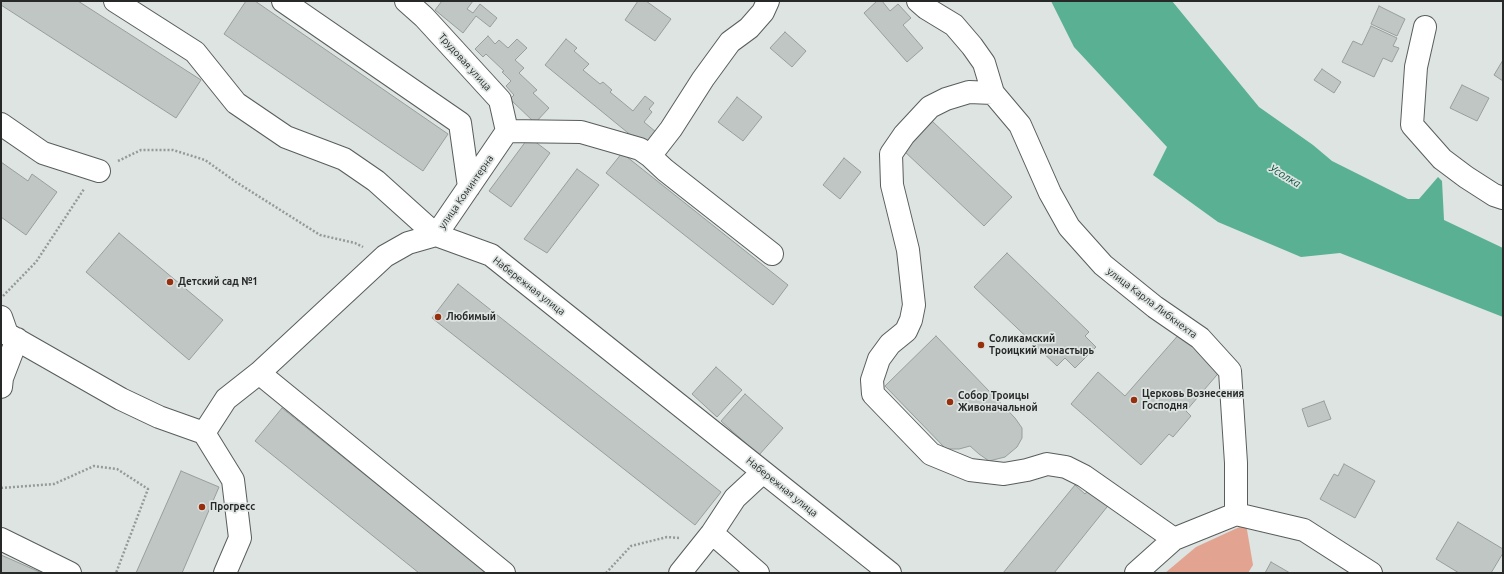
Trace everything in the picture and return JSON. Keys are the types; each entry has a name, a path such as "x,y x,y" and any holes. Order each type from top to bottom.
{"street":[{"name":"Набережная улица","path":"115,1 195,52 236,104 286,137 344,159 376,181 436,235 491,255 890,573"},
{"path":"283,1 460,123 469,187"},
{"name":"Трудовая улица","path":"406,1 424,17 500,100 508,131"},
{"path":"650,156 671,129 703,79 730,42 749,28 763,12 768,1"},
{"name":"улица Карла Либкнехта","path":"918,1 926,8 954,25 984,63 993,93 1020,126 1050,193 1069,227 1103,265 1155,307 1200,338 1230,371 1236,463 1236,514"},
{"path":"1425,27 1416,67 1412,125 1442,159 1466,177 1503,198"},
{"path":"993,93 969,92 946,99 930,107 904,135 891,154 892,185 908,250 914,305 911,320 906,331 890,344 879,359 872,380 873,394 931,454 970,470 1004,474 1027,470 1047,464 1066,467 1084,476 1174,539"},
{"path":"1,124 43,153 99,171"},
{"name":"улица Коминтерна","path":"204,433 226,399 259,373 386,256 408,243 436,235 508,131"},
{"path":"508,131 581,132 640,149 772,254"},
{"path":"1,317 8,334 121,399 159,417 204,433 233,480 240,538 225,573"},
{"path":"1,386 2,378 17,339"},
{"path":"259,373 504,573"},
{"path":"680,573 709,538 736,498 763,472"},
{"path":"1136,573 1174,539 1236,514 1304,530 1371,573"},
{"path":"709,538 758,573"},
{"path":"1,539 70,573"}],"path":[{"path":"1,298 36,262 85,187 95,175 109,165 141,150 173,150 205,160 236,182 320,235 355,243 386,256"},
{"path":"1,488 54,484 94,466 117,469 148,489 116,573"},
{"path":"606,573 631,546 667,537 709,538"}],"shaded area":[{"path":"1246,524 1253,565 1248,573 1165,573 1196,547"}],"water":[{"name":"Усолка","path":"1051,1 1172,1 1259,107 1313,145 1332,161 1408,199 1419,199 1438,177 1442,181 1444,220 1503,248 1503,317 1340,253 1301,257 1218,222 1153,175 1167,147 1074,47"}],"building":[{"path":"1,1 78,1 201,80 176,118 1,5"},
{"path":"246,1 255,1 448,134 423,171 224,34"},
{"path":"442,1 473,1 467,9 473,13 480,4 497,18 490,27 476,16 463,33 435,10"},
{"path":"638,1 646,1 671,19 655,41 625,20"},
{"path":"877,1 882,1 890,11 898,4 911,18 903,25 923,48 907,62 864,13"},
{"path":"1379,6 1405,19 1397,36 1371,24"},
{"path":"1371,26 1397,38 1393,46 1399,48 1392,62 1383,58 1374,77 1342,62 1353,41 1362,45"},
{"path":"785,32 806,51 792,67 770,48"},
{"path":"488,36 495,44 499,40 508,48 517,39 527,48 515,60 524,68 519,73 537,90 533,93 549,108 535,123 510,99 514,95 506,86 511,81 502,72 504,71 486,54 483,57 475,49"},
{"path":"566,39 577,48 574,51 589,64 583,70 600,84 603,82 612,90 610,92 633,111 645,96 654,103 649,109 652,112 644,122 656,132 644,146 545,65"},
{"path":"1503,60 1503,81 1494,75"},
{"path":"1322,69 1341,82 1334,93 1314,80"},
{"path":"1462,85 1489,98 1477,121 1450,108"},
{"path":"737,97 762,117 743,141 718,122"},
{"path":"932,121 1012,197 984,226 904,151"},
{"path":"529,137 550,153 511,207 489,191"},
{"path":"622,153 788,285 773,305 606,173"},
{"path":"844,158 861,172 840,199 823,185"},
{"path":"1,162 28,181 32,174 57,192 26,235 1,217"},
{"path":"577,169 599,185 547,253 524,239"},
{"path":"119,233 223,320 189,360 86,272"},
{"path":"1007,253 1089,332 1085,336 1096,347 1075,368 1065,358 1057,366 974,287"},
{"path":"458,284 721,492 695,525 432,318"},
{"name":"Церковь Вознесения Господня","path":"1181,332 1222,369 1186,411 1191,416 1173,437 1169,434 1141,465 1071,404 1098,372 1125,396"},
{"name":"Собор Троицы Живоначальной","path":"936,336 1015,418 1022,428 1022,438 1017,447 1005,457 989,461 970,446 959,449 945,448 885,386"},
{"path":"716,367 742,390 717,417 692,394"},
{"path":"745,394 783,428 759,455 721,421"},
{"path":"1324,401 1331,419 1308,427 1302,409"},
{"path":"282,408 487,573 419,573 255,441"},
{"path":"1344,464 1375,481 1355,518 1320,499 1334,474 1338,476"},
{"path":"181,471 219,487 182,573 136,573"},
{"path":"1075,485 1085,494 1092,486 1111,502 1054,573 1003,573"},
{"path":"1458,522 1503,549 1503,553 1491,573 1459,573 1436,559"},
{"path":"1,555 42,573 1,573"},
{"path":"1271,562 1290,573 1265,573"}],"place":[{"name":"Детский сад №1","path":"170,282"},
{"name":"Любимый","path":"438,317"},
{"name":"Соликамский Троицкий монастырь","path":"981,345"},
{"name":"Церковь Вознесения Господня","path":"1134,400"},
{"name":"Собор Троицы Живоначальной","path":"950,402"},
{"name":"Прогресс","path":"202,507"}]}
